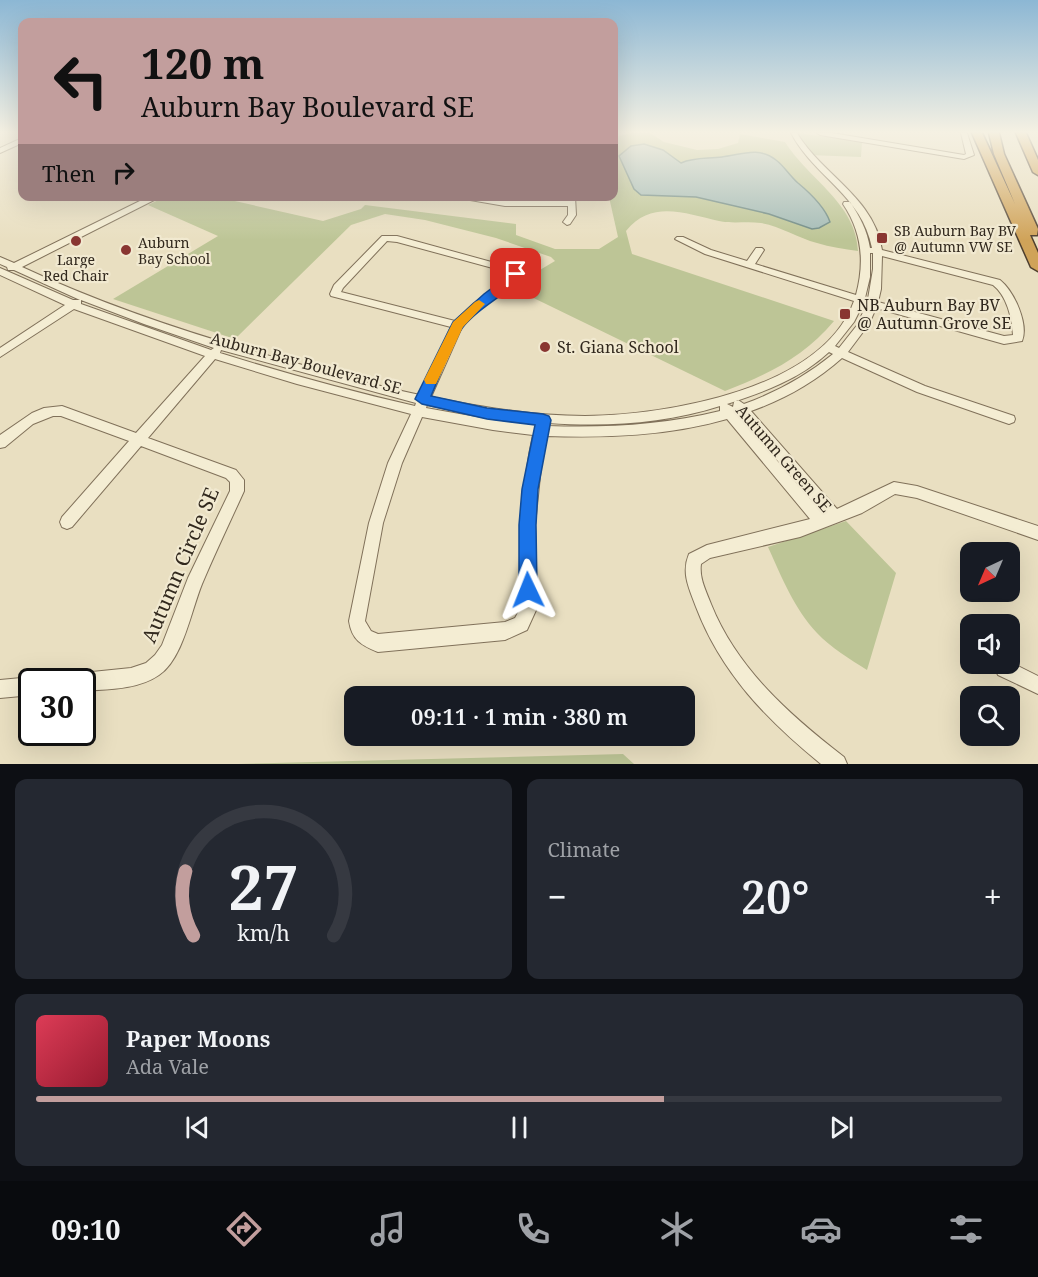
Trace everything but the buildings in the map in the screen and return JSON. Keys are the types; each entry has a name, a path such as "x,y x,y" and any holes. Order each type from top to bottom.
{"highway":[{"path":"993,169 1038,267"},
{"path":"1005,169 1038,243"}],"street":[{"name":"Auburn Bay Boulevard SE","path":"4,267 74,304 320,386 420,405 473,423 618,432 685,424 731,406 800,384 841,353 859,333 873,304 878,278 872,251 851,208 810,169"},
{"name":"Auburn Bay Boulevard SE","path":"731,406 790,374 827,346 847,324 860,300 875,234 863,212 819,169"},
{"path":"4,267 136,201"},
{"path":"4,267 147,201"},
{"path":"490,201 505,203 549,201"},
{"path":"567,222 572,215 571,201"},
{"path":"457,325 335,294 338,287 385,238 397,239 482,262 516,274 513,280 478,305 457,325 395,463 376,523 359,601 358,626 365,637 378,643 505,631 515,629 525,619 529,608 527,553 530,498 542,426"},
{"path":"680,239 698,249 873,304 1004,340 1014,340 1019,335 1007,289 1001,284 989,279 872,251"},
{"path":"749,265 759,250"},
{"name":"Auburn Bay Boulevard SE","path":"4,267 217,350"},
{"path":"0,353 84,297"},
{"path":"827,346 921,389 1009,418"},
{"path":"67,522 217,350"},
{"name":"Autumn Green SE","path":"731,406 828,520"},
{"name":"Autumn Circle SE","path":"0,443 38,415 54,411 231,474 237,480 237,491 213,539 170,651 163,660 142,676 96,681"},
{"name":"Autumn Green SE","path":"837,764 782,719 740,672 712,628 692,570 695,559 707,552 760,541 828,520 894,488 901,488 1038,533"},
{"path":"1015,674 1038,685"},
{"path":"0,689 18,687"}],"green space":[{"path":"618,169 807,169 830,193 849,219 858,251 817,243 761,223 724,222 670,211 647,215 636,221 626,231 632,254 834,321 810,345 784,364 725,391 513,288 520,286 528,277 555,261 551,257 496,238 425,220 385,214 351,225 235,339 113,299 218,236 148,205 156,201 235,201 323,221 361,209 365,205 516,224 516,235 555,249 599,249 618,237 610,201 618,201"},
{"path":"846,521 896,573 867,670 841,653 817,633 789,592 768,547"},
{"path":"623,754 634,764 238,764"}],"water":[{"path":"625,169 785,169 817,201 830,222 812,229 769,214 696,197 641,195 634,189"}],"slow traffic":[{"path":"431,380 457,325 479,304"}],"place":[{"name":"SB Auburn Bay BV @ Autumn VW SE","path":"882,238"},
{"name":"Large Red Chair","path":"76,241"},
{"name":"Auburn Bay School","path":"126,250"},
{"name":"NB Auburn Bay BV @ Autumn Grove SE","path":"845,314"},
{"name":"St. Giana School","path":"545,347"}],"route":[{"path":"516,274 513,280 478,305 457,325 422,399 509,417 543,420 530,489 528,590"}]}
